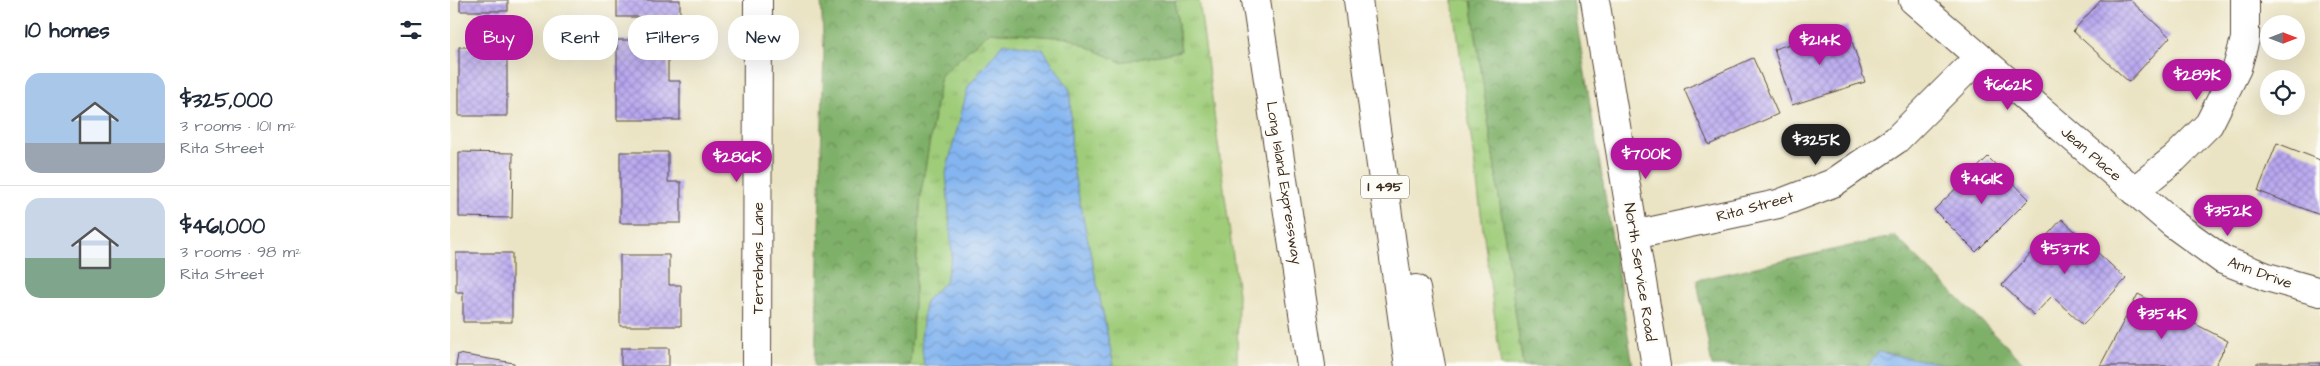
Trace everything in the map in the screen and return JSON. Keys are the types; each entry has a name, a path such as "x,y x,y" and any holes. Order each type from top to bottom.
{"main road":[{"name":"Terrehans Lane","path":"757,366 758,0"},
{"name":"Long Island Expressway","path":"1256,0 1311,366"},
{"name":"North Service Road","path":"1595,0 1656,366"},
{"name":"Jean Place","path":"1913,0 2134,191"},
{"path":"2134,191 2174,158 2209,124 2237,68 2245,39 2245,0"},
{"path":"1359,4 1431,366"},
{"name":"I 495","path":"1359,4 1409,366"},
{"name":"Rita Street","path":"1634,235 1778,204 1833,182 1896,140 1978,58"},
{"name":"Ann Drive","path":"2134,191 2172,223 2223,260 2267,277 2320,292"},
{"path":"1296,366 1305,319"}],"green space":[{"path":"821,0 1175,0 1181,51 1121,62 1069,38 989,32 941,75 921,192 910,366 815,366 824,52"},
{"path":"1175,0 1199,0 1238,294 1237,366 910,366 921,192 941,75 988,32 1069,38 1121,62 1181,50"},
{"path":"1453,0 1471,0 1523,366 1501,366"},
{"path":"1471,0 1573,0 1633,366 1523,366"},
{"path":"1895,236 2027,366 1950,366 1878,352 1868,366 1712,366 1697,280"}],"water":[{"path":"1003,43 1043,49 1070,90 1072,164 1114,366 924,366 921,339 925,301 945,282 952,256 946,172 968,87"},
{"path":"1878,352 1949,365 1950,366 1868,366"}],"building":[{"path":"460,0 508,0 508,11 460,11"},
{"path":"617,0 680,0 680,15 628,15 628,17 618,17"},
{"path":"2101,0 2130,0 2170,37 2129,82 2073,31"},
{"path":"1847,26 1865,82 1792,105 1774,49"},
{"path":"618,40 628,40 628,60 668,60 668,81 680,81 680,120 617,120"},
{"path":"459,47 465,47 465,60 507,60 507,116 459,116"},
{"path":"1753,58 1778,114 1709,145 1684,89"},
{"path":"2277,143 2320,160 2320,215 2258,191"},
{"path":"459,152 513,153 512,218 459,217"},
{"path":"620,152 668,152 668,182 681,182 681,223 620,223"},
{"path":"1988,157 2029,199 1976,252 1934,210"},
{"path":"2062,219 2126,279 2083,325 2052,296 2034,315 2002,285"},
{"path":"456,253 512,253 512,322 463,322 463,292 456,292"},
{"path":"620,255 669,255 669,285 681,285 681,326 620,326"},
{"path":"2138,294 2228,341 2215,366 2100,366"},
{"path":"621,348 669,348 669,366 621,366"},
{"path":"458,354 514,363 514,366 456,366"},
{"path":"2257,363 2320,363 2320,366 2257,366"}]}
